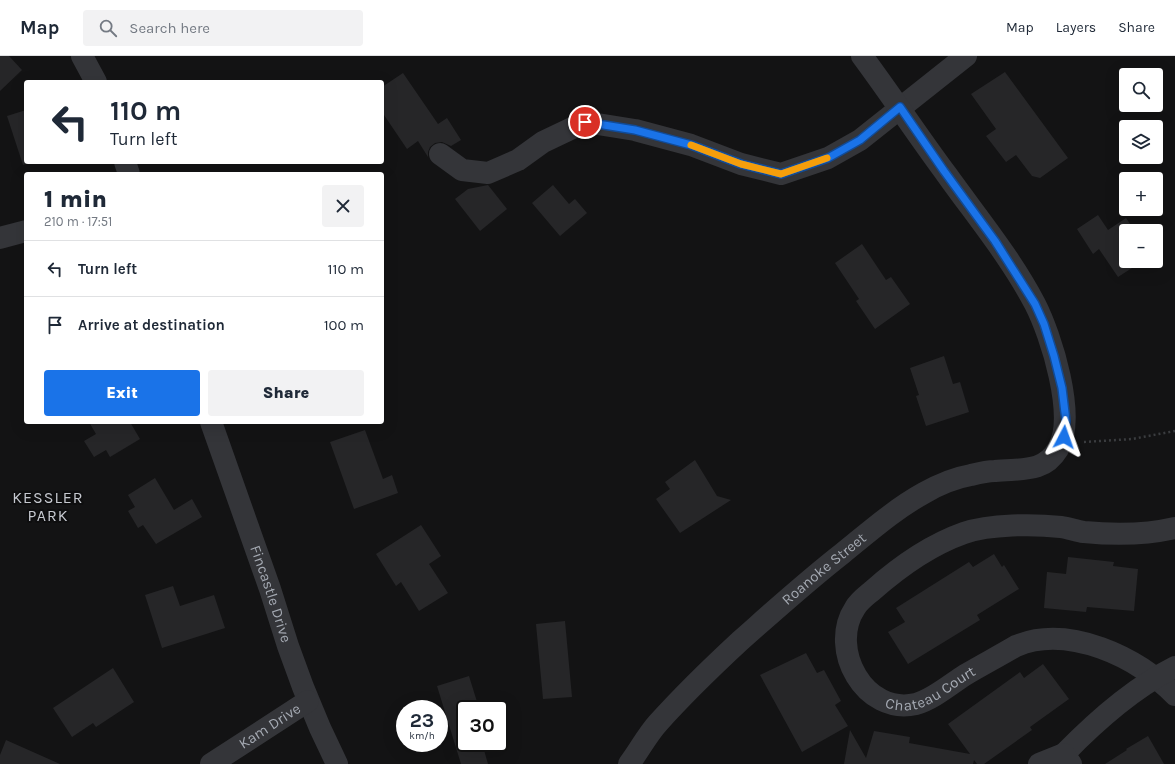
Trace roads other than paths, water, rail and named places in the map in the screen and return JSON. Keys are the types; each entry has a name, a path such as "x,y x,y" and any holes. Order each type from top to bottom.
{"street":[{"path":"82,56 95,80"},
{"path":"862,56 900,107"},
{"path":"440,154 462,170 488,174 518,160 543,142 585,122 635,130 691,145 741,164 781,174 828,158 860,140 966,56"},
{"name":"Roanoke Street","path":"629,764 656,724 712,668 785,600 876,526 923,493 946,482 976,474 995,471 1017,471 1034,468 1043,464 1054,456 1064,437 1066,421 1062,388 1044,324 1035,304 995,241 900,107"},
{"path":"0,238 24,232"},
{"name":"Fincastle Drive","path":"212,424 308,701 337,764"},
{"name":"Chateau Court","path":"1175,528 1151,533 1113,534 1083,532 1061,527 1039,525 986,528 965,532 936,546 902,566 859,602 850,617 847,627 845,647 850,663 857,677 865,687 876,697 888,703 901,705 924,702 966,675 1016,646 1024,642 1046,638 1075,641 1108,650 1136,664 1156,677 1175,696"},
{"path":"1039,764 1068,759 1084,733 1114,707 1156,677 1175,667"},
{"name":"Kam Drive","path":"210,764 308,701"}],"district":[{"name":"KESSLER PARK","path":"48,506"}]}
